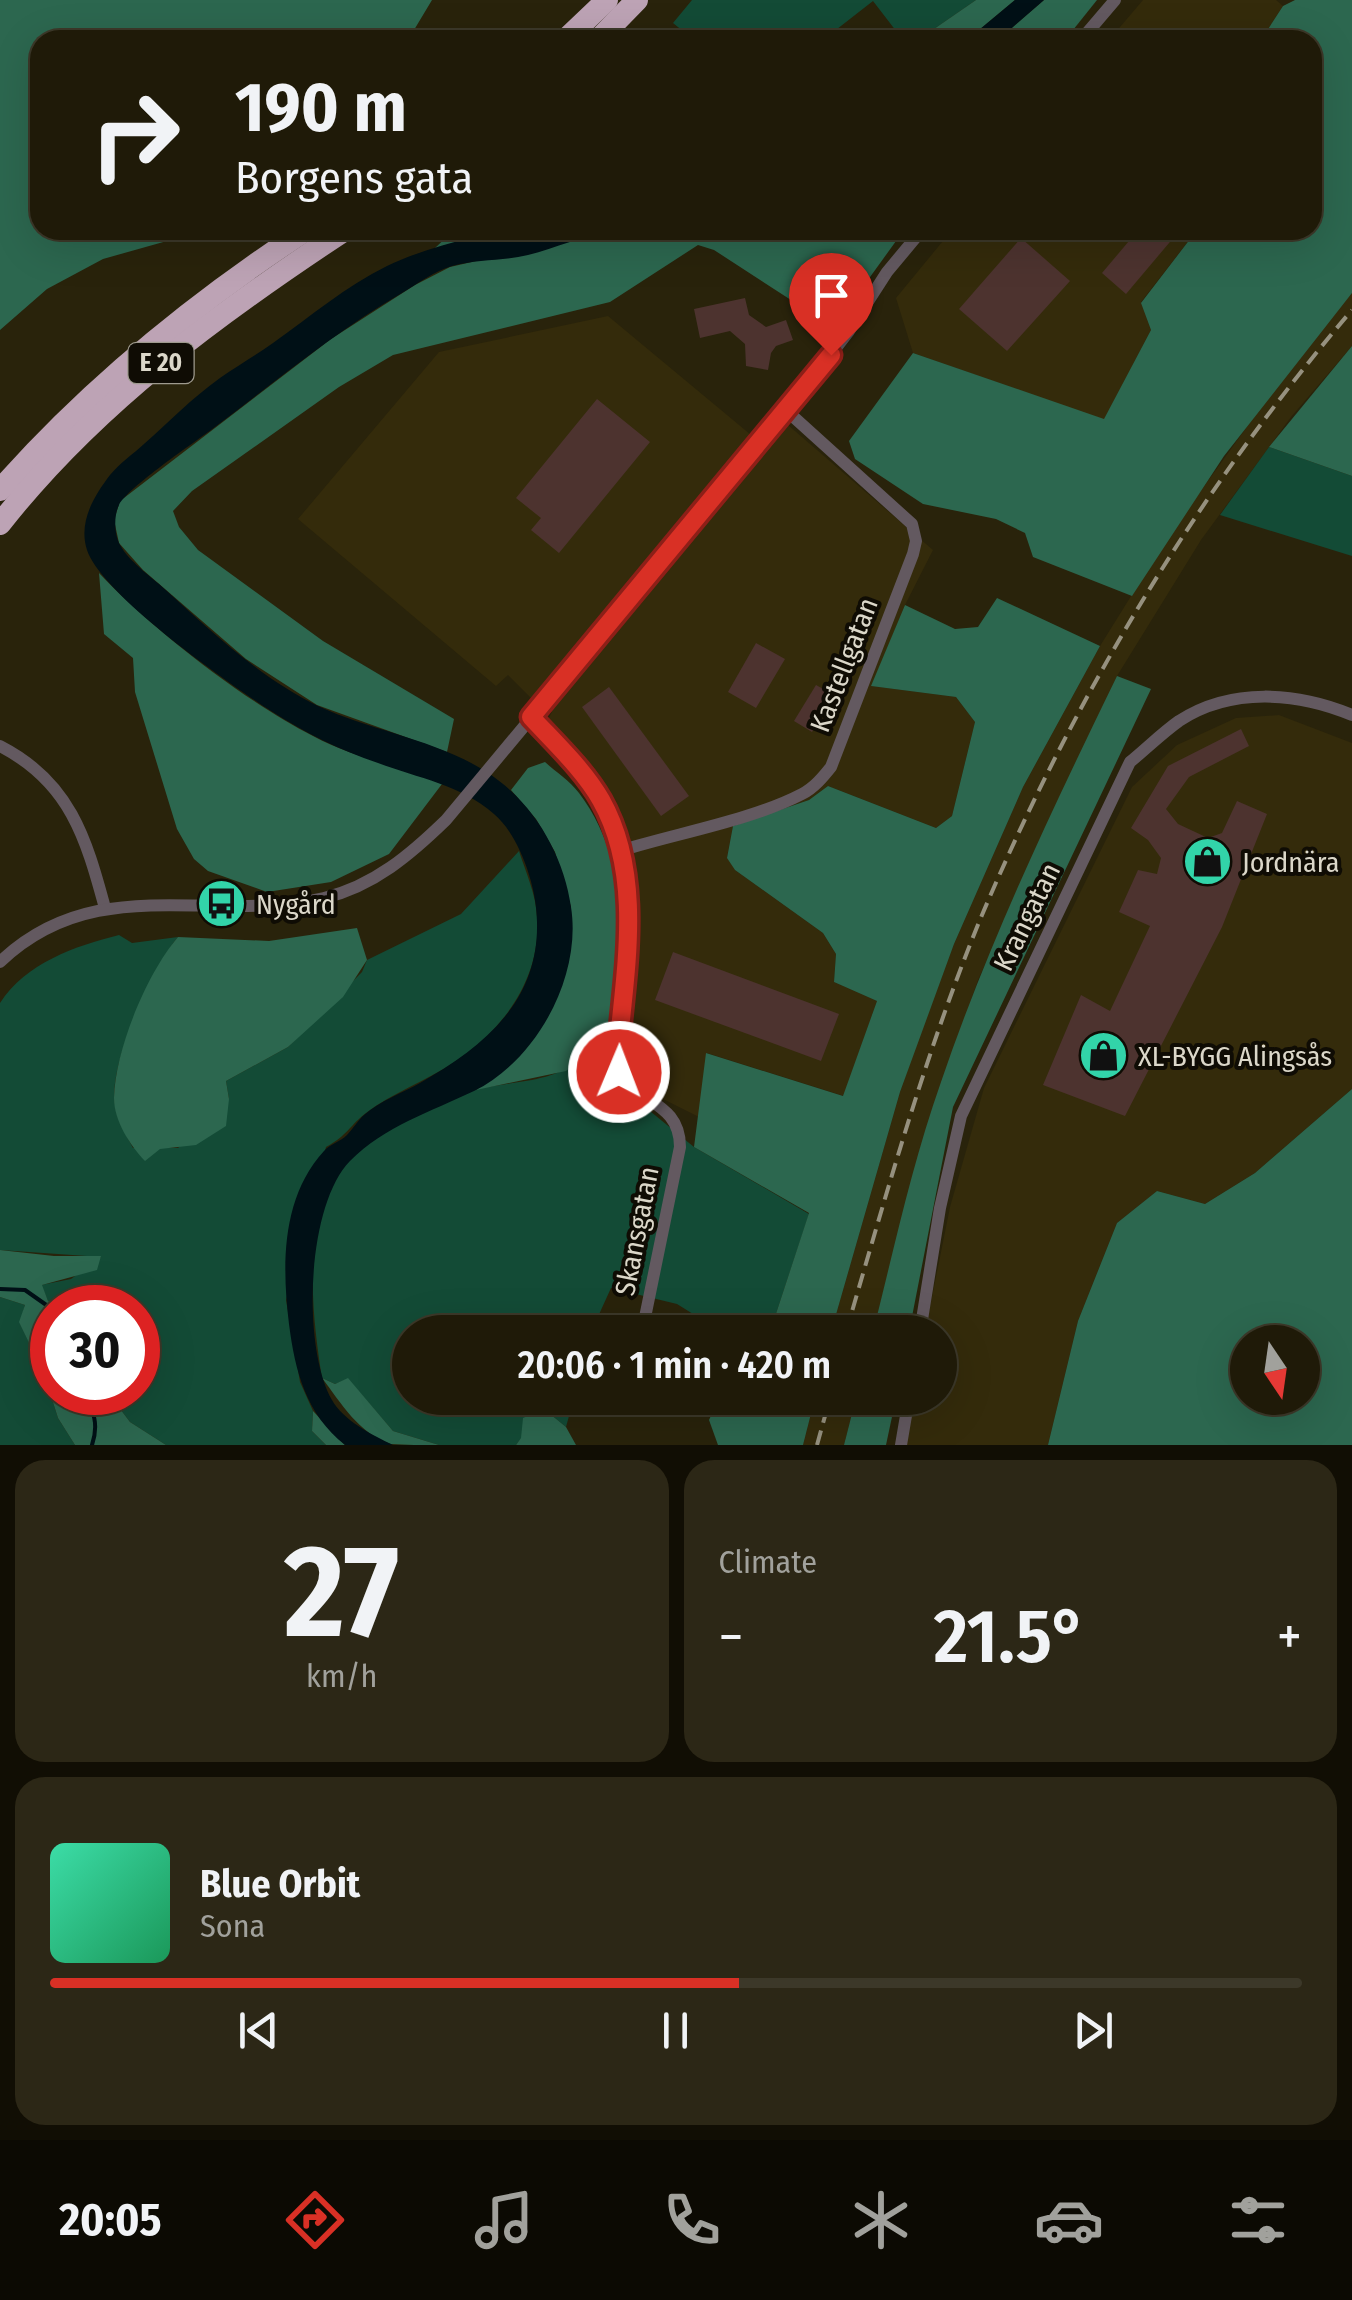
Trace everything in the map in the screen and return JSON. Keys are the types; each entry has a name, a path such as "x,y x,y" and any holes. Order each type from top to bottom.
{"highway":[{"path":"576,30 607,0"},
{"path":"608,30 637,0"},
{"name":"E 20","path":"0,490 131,360 231,280 291,240"},
{"name":"E 20","path":"0,524 52,465 144,377 242,300 331,240"}],"street":[{"path":"1090,30 1115,0"},
{"path":"0,962 54,926 105,908 144,904 264,906 326,898 388,870 446,820 507,748 787,411 914,240"},
{"name":"Kastellgatan","path":"623,850 768,807 806,792 818,782 831,768 914,554 912,524 787,411"},
{"name":"Krangatan","path":"923,1315 940,1208 961,1116 1130,762 1180,721 1225,699 1254,696 1320,702 1352,715"},
{"name":"Skansgatan","path":"531,717 595,791 623,850 626,924 619,1072 628,1085 672,1116 680,1140 646,1315"},
{"path":"0,746 55,789 74,815 87,841 105,908"},
{"path":"901,1445 906,1415"}],"shaded area":[{"path":"1015,0 1044,0 1010,30 979,30"},
{"path":"1143,0 1276,0 1283,6 1267,30 1118,30"},
{"path":"463,240 574,240 528,255 452,266 426,278 329,340 162,465 125,497 115,519 119,543 131,560 275,681 342,716 467,761 510,790 542,829 558,859 568,891 573,933 569,961 562,987 535,1037 497,1077 378,1138 350,1161 335,1182 324,1210 313,1278 316,1347 322,1377 343,1414 393,1445 345,1445 312,1405 295,1358 285,1279 292,1211 299,1190 326,1149 347,1135 370,1110 465,1054 503,1019 528,976 535,950 537,922 530,879 512,835 481,804 453,789 364,758 310,734 251,698 168,637 97,569 87,550 85,529 93,501 114,471 220,378 372,274"},
{"path":"944,240 1189,240 1141,302 1151,330 1104,420 913,353 896,298"},
{"path":"1352,293 1352,346 1291,417 1201,540 1117,676 978,980 920,1149 877,1315 836,1315 920,1034 954,944 1023,787 1100,646 1169,535 1280,381"},
{"path":"608,316 768,449 788,425 933,550 905,605 872,686 956,697 975,722 952,816 936,828 828,786 809,800 733,826 727,857 735,870 823,933 836,954 834,982 877,1001 844,1096 707,1053 699,1117 637,1086 621,1064 634,854 597,784 547,721 552,712 508,675 496,686 298,519 439,352"},
{"path":"1279,715 1352,743 1352,1089 1255,1173 1205,1204 1157,1191 1117,1223 1078,1321 1048,1445 903,1445 909,1415 957,1415 957,1315 928,1315 950,1207 984,1088 1132,787 1177,745 1236,718"},
{"path":"811,1415 852,1415 844,1445 803,1445"}],"green space":[{"path":"0,0 432,0 414,30 30,30 30,240 170,240 103,259 47,289 0,330"},
{"path":"692,0 976,0 932,30 895,30 873,1 836,30 682,30 673,23"},
{"path":"976,0 1015,0 979,30 932,30"},
{"path":"1044,0 1097,0 1073,30 1010,30"},
{"path":"1295,0 1352,0 1352,293 1224,456 1132,596 1033,557 1025,533 996,519 923,504 855,459 849,441 913,353 1104,419 1151,330 1141,303 1189,240 1322,240 1322,30 1267,30 1283,6"},
{"path":"443,240 470,240 434,249"},
{"path":"567,240 897,240 839,320 825,322 714,250 698,245 610,302 393,355 339,387 192,491 173,511 179,527 198,550 323,641 454,719 447,752 317,705 246,659 143,570 119,543 114,520 120,501 331,339 450,267"},
{"path":"1352,346 1352,476 1269,447"},
{"path":"1269,447 1352,476 1352,556 1220,515"},
{"path":"99,573 200,662 286,721 345,750 442,784 389,854 331,882 267,892 208,871 194,859 177,829 135,692 133,658 104,634"},
{"path":"997,598 1100,646 1023,787 954,944 900,1092 836,1315 776,1315 809,1213 694,1147 706,1053 843,1096 877,1001 834,982 836,954 823,933 735,870 727,858 733,826 809,800 828,786 936,828 952,816 975,722 956,697 871,686 905,605 955,629 978,627"},
{"path":"1117,676 1151,689 953,1107 912,1315 877,1315 941,1082 980,978"},
{"path":"545,762 579,793 611,858 620,930 607,1076 579,1061 566,1071 476,1090 517,1057 542,1025 571,907 555,852 536,819 511,790 528,768"},
{"path":"519,851 535,900 537,940 526,982 515,1001 488,1036 471,1050 376,1106 326,1147 286,1300 300,1382 313,1411 312,1431 326,1445 166,1445 125,1415 160,1415 160,1285 41,1285 71,1279 101,1257 0,1250 0,1003 23,977 69,951 119,935 132,943 178,937 156,971 125,1042 118,1066 115,1105 133,1148 178,1148 229,1099 226,1081 288,1047 362,972 367,960 461,914"},
{"path":"357,928 367,960 343,997 288,1047 226,1081 226,1126 196,1145 160,1149 145,1161 120,1124 114,1098 116,1079 144,991 178,937 269,941"},
{"path":"579,1060 607,1076 694,1147 809,1214 776,1315 695,1315 677,1304 611,1288 599,1315 392,1315 392,1415 539,1415 516,1445 439,1445 393,1431 348,1379 335,1384 322,1378 313,1268 321,1212 331,1186 361,1150 415,1116 470,1091 544,1077"},
{"path":"1352,1089 1352,1445 1048,1445 1078,1321 1117,1223 1157,1191 1205,1204 1255,1173"},
{"path":"0,1250 101,1256 97,1270 30,1285 30,1345 19,1322 25,1305 0,1297"},
{"path":"0,1297 25,1305 20,1323 30,1344 30,1415 57,1415 75,1445 0,1445"},
{"path":"322,1378 335,1384 348,1378 393,1431 439,1445 391,1444 369,1433"},
{"path":"313,1411 345,1445 326,1445 312,1431"},
{"path":"57,1415 125,1415 166,1445 75,1445"},
{"path":"551,1415 569,1415 566,1427"},
{"path":"551,1415 566,1427 576,1445 516,1445 521,1438 523,1418"},
{"path":"711,1415 811,1415 803,1445 718,1445 709,1420"},
{"path":"852,1415 892,1415 886,1445 844,1445"}],"building":[{"path":"1019,240 1070,281 1007,351 959,309"},
{"path":"1172,240 1126,294 1102,273 1129,241"},
{"path":"745,298 749,315 766,327 786,320 793,340 776,346 768,370 746,366 745,344 730,331 700,338 694,309"},
{"path":"597,399 650,442 559,553 531,530 541,518 516,498"},
{"path":"756,643 785,659 756,708 728,692"},
{"path":"816,685 834,695 812,732 794,721"},
{"path":"609,687 689,796 661,816 582,707"},
{"path":"1241,729 1249,746 1189,777 1166,809 1178,824 1208,838 1222,833 1237,801 1267,814 1222,927 1125,1116 1043,1085 1081,995 1110,1011 1150,926 1119,912 1138,870 1157,874 1161,858 1148,840 1131,828 1168,766"},
{"path":"673,952 839,1014 821,1061 655,1000"}],"waterway":[{"path":"0,1289 30,1294"},
{"path":"92,1445 93,1415"}],"railway":[{"path":"851,1315 943,1017 982,915 1057,753 1144,598 1192,523 1242,450 1352,310"},
{"path":"817,1445 825,1415"}],"place":[{"name":"Jordnära","path":"1207,862"},
{"name":"Nygård","path":"221,904"},
{"name":"XL-BYGG Alingsås","path":"1103,1056"}],"route":[{"path":"619,1072 626,970 627,887 623,850 595,791 531,717 831,355"}]}
